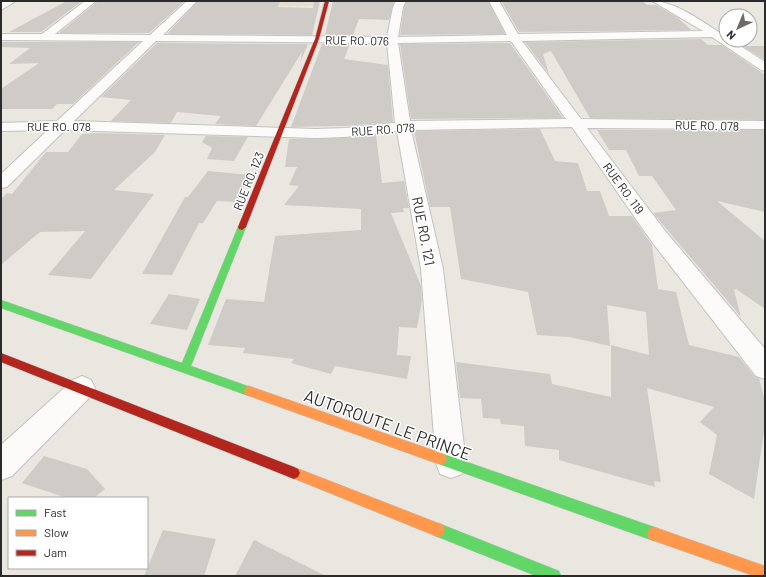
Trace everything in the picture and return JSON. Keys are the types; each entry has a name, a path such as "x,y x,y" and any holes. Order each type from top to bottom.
{"main road":[{"name":"RUE RO. 123","path":"185,368 279,134 316,38 327,1"},
{"name":"AUTOROUTE LE PRINCE","path":"1,304 765,573"},
{"path":"1,357 554,576"}],"street":[{"path":"1,7 11,1"},
{"path":"45,38 91,1"},
{"path":"1,183 192,1"},
{"name":"RUE RO. 121","path":"402,1 398,7 392,40 403,126 432,269 450,463"},
{"name":"RUE RO. 119","path":"494,1 515,39 577,122 659,237 765,368"},
{"path":"657,1 701,25 765,67"},
{"name":"RUE RO. 076","path":"1,38 155,37 392,40 515,39 714,34"},
{"name":"RUE RO. 078","path":"1,127 62,125 170,128 279,134 380,130 403,126 577,122 765,125"},
{"path":"1,464 82,388"}],"shaded area":[{"path":"264,1 319,1 318,6 261,6"}],"building":[{"path":"185,1 149,33 59,33 97,2"},
{"path":"198,1 280,1 278,7 313,8 314,1 320,1 312,35 167,34"},
{"path":"333,1 394,1 389,20 359,19 353,35 325,35"},
{"path":"407,1 488,1 505,34 400,35 404,7"},
{"path":"501,1 642,1 647,5 656,5 677,17 691,30 519,32"},
{"path":"65,2 81,2 41,32 9,32"},
{"path":"701,39 708,45 718,45 718,48 726,48 765,75 765,120 590,118 551,51 543,54 549,74 525,42"},
{"path":"139,42 73,104 57,104 52,109 1,109 1,89 39,63 9,64 30,48 1,47 1,43"},
{"path":"157,43 308,44 300,63 302,52 256,126 215,124 221,116 177,112 171,123 111,121 131,100 101,97"},
{"path":"510,43 563,118 411,119 400,44"},
{"path":"322,44 350,44 344,59 388,65 393,122 345,126 291,127"},
{"path":"758,46 765,46 765,60 745,48 758,48"},
{"path":"540,129 555,161 578,163 587,191 600,191 609,216 632,216 652,245 658,289 676,292 689,345 739,357 755,377 759,378 765,401 765,424 754,499 709,474 717,435 700,422 714,407 647,388 661,482 654,481 655,487 559,460 559,450 525,446 524,426 501,424 500,419 483,418 481,399 460,398 456,362 550,374 552,384 611,397 611,345 649,355 646,312 607,305 610,346 569,337 537,335 528,292 461,279 450,207 430,207 414,131"},
{"path":"597,130 765,130 765,212 717,201 765,241 765,309 736,289 734,290 741,317 653,213 676,210 652,176 639,176 626,150 609,150"},
{"path":"99,133 165,135 155,152 114,190 154,194 91,279 48,275 85,231 40,232 1,265 1,199 7,193 12,194 46,152 68,152 82,134"},
{"path":"376,135 382,183 404,181 409,208 403,208 404,212 391,213 421,286 422,300 417,328 399,327 397,355 411,356 407,379 335,366 331,374 291,363 294,359 243,353 245,348 208,345 226,299 264,302 275,236 361,230 361,209 284,205 299,186 289,185 297,167 285,167 289,139 345,138"},
{"path":"206,136 248,137 234,161 207,159 212,148 202,142"},
{"path":"208,171 250,175 237,202 217,201 203,223 199,223 172,275 142,274 185,197 188,197"},
{"path":"169,294 200,299 187,330 150,324"},
{"path":"44,456 87,469 105,489 95,497 64,497 22,483"},
{"path":"163,530 216,539 204,576 144,576"},
{"path":"254,540 326,576 235,576"}],"traffic: fast":[{"path":"185,368 242,227"},
{"path":"1,304 249,391"},
{"path":"441,459 654,534"},
{"path":"438,530 554,576"}],"traffic: slow":[{"path":"249,391 441,459"},
{"path":"294,473 438,530"},
{"path":"654,534 765,573"}],"traffic: jam":[{"path":"242,227 317,39 327,1"},
{"path":"1,357 294,473"}]}
